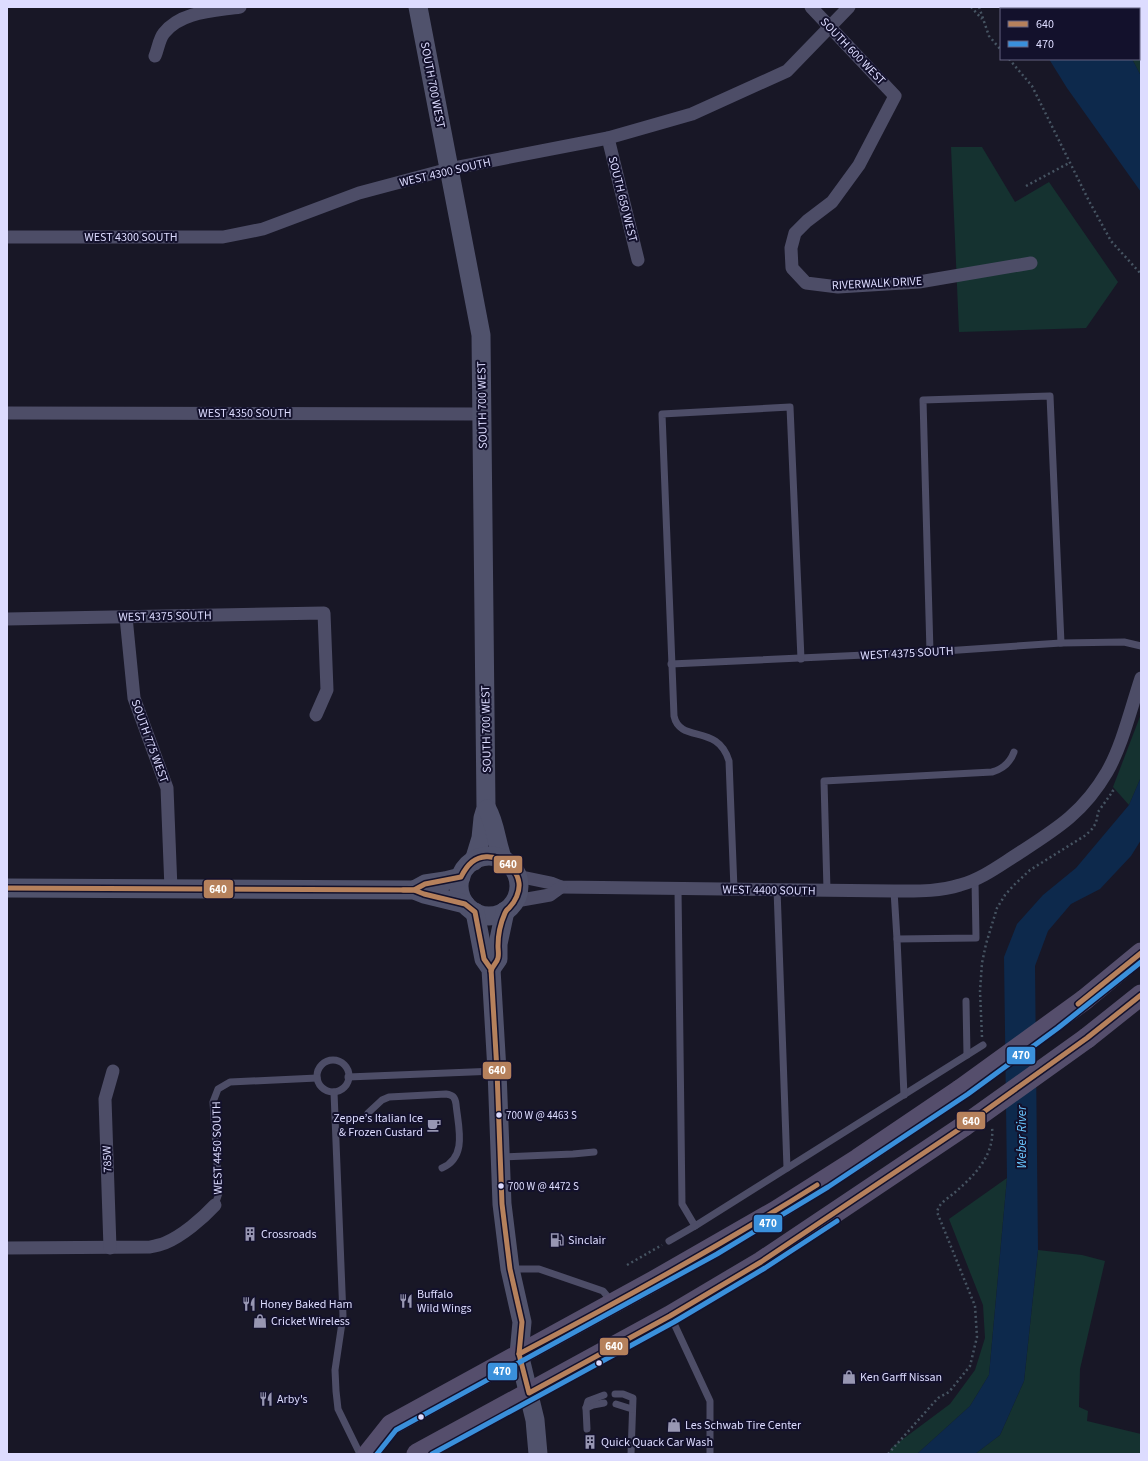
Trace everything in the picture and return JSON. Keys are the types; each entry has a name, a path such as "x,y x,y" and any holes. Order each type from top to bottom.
{"main road":[{"path":"368,1454 391,1426 519,1354 555,1336 776,1211 858,1159 960,1090 1084,1000 1141,953"},
{"path":"422,1453 670,1316 761,1262 964,1126 1087,1038 1141,995"},
{"path":"858,1159 877,1185"}],"street":[{"path":"155,56 163,34 176,21 197,14 240,7"},
{"name":"SOUTH 700 WEST","path":"418,7 480,335 486,808 483,818 481,838 474,861"},
{"name":"SOUTH 600 WEST","path":"811,7 895,96"},
{"name":"WEST 4300 SOUTH","path":"7,237 223,237 263,229 359,193 449,169 608,138 692,114 787,71 849,7"},
{"name":"RIVERWALK DRIVE","path":"895,96 860,165 832,202 795,232 791,248 792,268 806,283 838,287 919,282 1031,263"},
{"name":"SOUTH 650 WEST","path":"608,138 638,260"},
{"name":"WEST 4350 SOUTH","path":"7,413 482,414"},
{"name":"WEST 4375 SOUTH","path":"7,619 324,612 327,690 316,715"},
{"name":"SOUTH 775 WEST","path":"126,617 134,698 167,788 171,889"},
{"name":"WEST 4400 SOUTH","path":"517,876 551,883 561,887 894,891 935,890 960,885 975,880 1052,832 1072,816 1091,797 1113,760 1141,678"},
{"name":"SOUTH 700 WEST","path":"486,808 493,819 499,851 503,860"},
{"path":"491,969 498,959 498,944 511,906 519,890 515,870 508,862 498,857 488,856 478,858 469,864 462,872 459,893 470,908 484,959 491,969 497,1071 502,1204 510,1269 522,1322 519,1354 535,1420 538,1454"},
{"path":"414,890 425,884 445,881 461,876"},
{"name":"WEST 4400 SOUTH","path":"511,906 550,895 561,887"},
{"path":"7,888 414,890 470,908 486,916 495,916 511,906"},
{"name":"785W","path":"110,1248 105,1100 113,1071"},
{"name":"WEST 4450 SOUTH","path":"7,1248 150,1247 165,1243 199,1221 215,1206"}],"lane":[{"path":"930,652 923,400 1050,396 1061,643"},
{"path":"734,889 728,762 726,754 722,746 714,739 685,731 675,723 671,664 662,414 790,407 801,659"},
{"name":"WEST 4375 SOUTH","path":"671,664 801,659 1061,643 1124,642 1141,646"},
{"path":"827,890 824,781 992,772 1005,766 1012,759 1014,752"},
{"path":"897,939 976,938 975,880"},
{"path":"678,889 682,1204 695,1226"},
{"path":"777,889 787,1168"},
{"path":"894,891 904,1095"},
{"path":"966,1001 967,1055"},
{"path":"669,1241 983,1045"},
{"path":"335,1061 344,1066 347,1070 348,1077 343,1088 334,1092 324,1090 320,1086 317,1078 320,1066 324,1063 335,1061"},
{"path":"348,1077 497,1071"},
{"name":"WEST 4450 SOUTH","path":"215,1206 219,1193 213,1102 218,1089 230,1082 317,1078"},
{"path":"334,1092 343,1316 335,1370 336,1391 338,1409 360,1454"},
{"path":"368,1113 382,1100 389,1097 452,1094 455,1098 456,1104 459,1150 453,1161 449,1165 442,1168"},
{"path":"500,1158 594,1152"},
{"path":"510,1269 539,1269 603,1291 614,1303"},
{"path":"670,1316 710,1401 710,1454"},
{"path":"615,1394 623,1394 633,1398 631,1454"},
{"path":"587,1429 586,1408 588,1401 604,1395"},
{"path":"586,1408 604,1403"},
{"path":"616,1404 632,1409"}],"path":[{"path":"971,7 983,20"},
{"path":"979,7 989,36 1000,49"},
{"path":"1009,60 1032,86 1088,201 1111,241 1141,274"},
{"path":"1026,186 1069,163"},
{"path":"1098,812 1113,791"},
{"path":"627,1265 669,1241"}],"green space":[{"path":"1140,24 1141,25 1141,76 1133,60 1140,60"},
{"path":"951,147 982,147 1015,202 1049,182 1118,282 1086,328 959,332"},
{"path":"1141,714 1141,777 1129,805 1113,787"},
{"path":"1007,1178 989,1375 970,1406 917,1454 889,1454 891,1448 950,1404 975,1370 985,1338 983,1305 949,1219"},
{"path":"1038,1250 1082,1255 1105,1261 1080,1369 1079,1407 1088,1411 1087,1421 1141,1434 1141,1454 975,1454 1000,1435 1024,1381"}],"water":[{"path":"1017,7 1078,8 1018,8"},
{"path":"1050,60 1133,60 1141,76 1141,192 1067,88"},
{"name":"Weber River","path":"1141,777 1141,840 1131,856 1100,889 1071,904 1048,931 1035,966 1038,1250 1024,1381 1000,1435 975,1454 917,1454 970,1406 989,1375 1007,1178 1004,957 1017,924 1043,895 1076,868 1129,805"}],"transit line":[{"name":"640","path":"403,890 414,890 425,884 461,877 469,865 479,858 494,857 501,860 513,869 517,876 519,890 515,900 506,910 502,920 498,946 498,958 491,971"},
{"name":"640","path":"7,888 414,890 424,894 465,904 475,912 484,959 491,969 497,1071 502,1204 510,1269 522,1322 519,1354 529,1393 670,1316 761,1262 964,1126 1087,1038 1141,995"},
{"name":"640","path":"1078,1004 1141,953"},
{"name":"470","path":"377,1454 396,1430 717,1254 828,1187 968,1094 1058,1028 1141,962"},
{"name":"640","path":"519,1354 670,1272 744,1230 817,1185"},
{"name":"470","path":"432,1454 674,1322 765,1268 837,1221"}],"place":[{"name":"700 W @ 4463 S","path":"499,1115"},
{"name":"Zeppe’s Italian Ice & Frozen Custard","path":"434,1125"},
{"name":"700 W @ 4472 S","path":"501,1186"},
{"name":"Crossroads","path":"250,1234"},
{"name":"Sinclair","path":"557,1240"},
{"name":"Buffalo Wild Wings","path":"406,1301"},
{"name":"Honey Baked Ham","path":"249,1304"},
{"name":"Cricket Wireless","path":"260,1321"},
{"name":"Ken Garff Nissan","path":"849,1377"},
{"name":"Arby's","path":"266,1399"},
{"name":"Les Schwab Tire Center","path":"674,1425"},
{"name":"Quick Quack Car Wash","path":"590,1442"}]}
